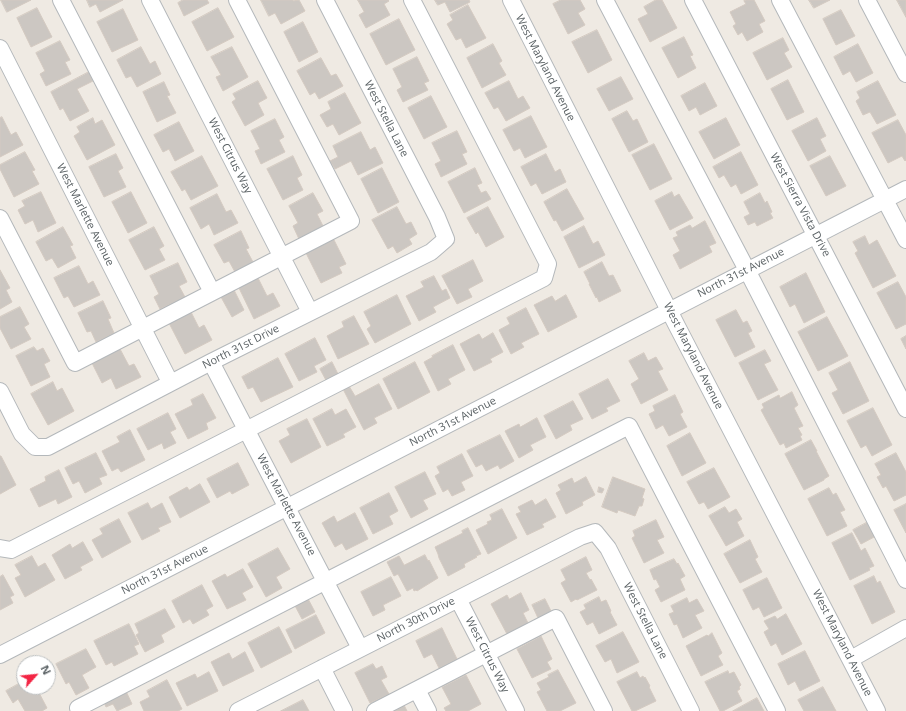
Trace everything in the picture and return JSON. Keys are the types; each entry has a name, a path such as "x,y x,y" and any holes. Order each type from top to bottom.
{"street":[{"path":"61,0 212,292"},
{"name":"West Citrus Way","path":"150,0 310,312"},
{"path":"0,218 75,363 351,221 237,0"},
{"name":"West Stella Lane","path":"325,0 437,217 446,239"},
{"path":"0,548 11,550 544,278 548,264 412,0"},
{"name":"West Maryland Avenue","path":"511,0 689,349 877,711"},
{"path":"605,0 747,270 906,580"},
{"name":"West Sierra Vista Drive","path":"693,0 906,410"},
{"path":"780,0 906,240"},
{"path":"867,0 906,74"},
{"name":"West Marlette Avenue","path":"0,48 170,382"},
{"name":"North 31st Avenue","path":"0,656 906,189"},
{"name":"North 31st Drive","path":"0,391 22,434 35,447 48,446 170,382 431,252 446,239"},
{"name":"West Marlette Avenue","path":"211,362 360,648"},
{"path":"79,711 78,708 629,426 777,711"},
{"name":"West Stella Lane","path":"595,532 608,548 691,711"},
{"name":"North 30th Drive","path":"238,711 580,537 595,532"},
{"name":"West Citrus Way","path":"458,599 516,711"},
{"path":"375,711 556,618 604,711"},
{"path":"851,659 906,628"},
{"path":"322,668 344,711"},
{"path":"417,690 428,711"}],"building":[{"path":"1,0 31,0 7,12"},
{"path":"87,0 123,0 100,12 96,4 90,7"},
{"path":"183,0 207,0 209,3 184,16 178,3"},
{"path":"261,0 299,0 305,11 281,24 275,13 269,16"},
{"path":"358,0 388,0 389,1 384,4 390,15 366,28 359,15 364,12"},
{"path":"435,0 469,0 470,2 450,12 445,2 438,5"},
{"path":"561,0 580,0 585,9 578,13 585,25 568,34 553,4"},
{"path":"656,0 662,0 677,28 650,42 638,19 648,14 644,7"},
{"path":"754,0 765,21 759,24 763,32 747,41 742,32 738,35 733,26 736,24 730,12 746,4 744,1"},
{"path":"809,0 830,0 814,8"},
{"path":"897,0 906,0 906,17"},
{"path":"468,5 486,38 466,48 461,38 456,40 447,24 453,20 450,15"},
{"path":"37,8 52,37 31,47 17,18"},
{"path":"218,8 234,37 207,51 192,22"},
{"path":"123,9 138,40 112,52 97,22"},
{"path":"841,10 855,36 836,45 823,19"},
{"path":"399,19 415,50 386,65 370,34"},
{"path":"303,22 318,52 299,62 284,32"},
{"path":"597,30 612,60 588,73 572,42"},
{"path":"684,37 693,55 690,56 696,68 678,78 662,48"},
{"path":"783,38 789,50 784,53 792,67 767,80 753,53"},
{"path":"60,41 70,60 65,62 71,74 46,86 40,74 45,71 36,53"},
{"path":"493,44 502,61 499,63 506,75 482,88 467,58"},
{"path":"858,44 873,73 856,82 850,71 843,75 834,57"},
{"path":"141,47 150,64 155,61 161,74 137,87 131,76 126,78 117,60"},
{"path":"232,47 248,77 223,91 216,77 221,75 211,57"},
{"path":"417,57 429,81 424,83 428,90 403,102 397,90 402,87 393,69"},
{"path":"321,58 331,76 336,74 343,86 319,99 315,92 310,95 297,71"},
{"path":"89,72 93,81 77,89 89,111 70,121 63,108 60,110 51,92"},
{"path":"621,77 633,99 609,111 597,89"},
{"path":"788,80 804,112 787,120 771,89"},
{"path":"258,81 267,98 258,103 264,115 245,126 232,102 236,99 233,94"},
{"path":"509,81 518,99 523,96 530,108 506,121 498,107 494,109 485,93"},
{"path":"878,81 896,115 877,124 870,112 863,115 856,101 860,98 857,92"},
{"path":"164,82 170,95 167,96 176,113 157,122 143,92"},
{"path":"705,83 717,106 700,115 696,107 689,111 681,96"},
{"path":"345,93 361,123 339,135 333,124 327,127 320,115 331,109 328,102"},
{"path":"431,96 447,127 424,139 408,108"},
{"path":"627,111 633,121 637,119 648,142 629,152 612,119"},
{"path":"531,116 547,147 525,158 520,148 514,151 503,130"},
{"path":"2,117 11,135 16,132 23,145 0,157 0,118"},
{"path":"93,118 95,124 102,120 115,145 87,160 74,136 80,132 77,127"},
{"path":"726,118 740,145 714,159 699,132"},
{"path":"817,118 826,136 820,139 826,151 808,161 792,131"},
{"path":"275,119 284,137 279,140 285,152 261,164 255,151 260,149 251,131"},
{"path":"898,120 906,135 906,160 905,161 902,156 888,163 872,133"},
{"path":"179,122 194,151 175,161 169,149 163,152 154,135"},
{"path":"457,131 467,152 462,154 467,164 441,177 435,164 441,161 432,143"},
{"path":"361,132 370,150 375,147 383,163 358,175 351,161 335,169 330,161 338,157 333,146"},
{"path":"654,144 672,179 650,190 632,155"},
{"path":"25,152 35,170 32,171 39,184 14,197 0,169 0,165"},
{"path":"741,152 758,185 741,194 736,184 731,187 724,175 719,178 713,167"},
{"path":"116,154 123,168 118,171 126,187 104,197 89,167"},
{"path":"546,154 555,172 560,169 566,182 542,194 536,183 531,186 521,167"},
{"path":"202,156 218,186 191,200 185,189 182,191 171,172"},
{"path":"293,156 302,175 297,178 303,190 283,200 267,169"},
{"path":"830,156 846,186 826,196 810,166"},
{"path":"382,168 399,202 378,213 361,179"},
{"path":"475,168 482,183 477,185 481,193 486,191 491,199 464,213 448,182"},
{"path":"567,189 584,219 562,231 556,220 554,221 544,202"},
{"path":"41,192 56,223 38,232 33,220 25,224 18,210 25,206 22,201"},
{"path":"131,192 147,223 128,233 112,202"},
{"path":"672,192 674,197 679,194 693,218 670,230 655,201"},
{"path":"313,193 323,211 317,214 323,226 299,239 293,226 298,223 289,206"},
{"path":"760,193 765,203 767,201 773,218 757,226 755,222 748,225 744,217 750,214 744,202"},
{"path":"217,194 226,212 231,210 238,223 214,235 209,224 201,229 190,208"},
{"path":"397,207 406,224 411,222 417,234 409,239 412,244 397,253 393,246 388,249 372,220"},
{"path":"488,207 504,237 486,247 478,232 476,234 467,218"},
{"path":"705,221 716,243 709,246 712,252 680,269 673,255 680,251 673,238 678,236 676,232 690,225 692,228"},
{"path":"584,226 593,244 598,241 605,255 579,268 564,237"},
{"path":"63,227 73,245 70,246 76,258 58,268 52,258 46,261 36,242"},
{"path":"154,227 164,246 159,249 165,260 145,270 129,240"},
{"path":"241,231 249,248 246,249 253,262 235,272 229,261 224,263 214,245"},
{"path":"865,236 869,245 877,240 896,276 873,288 855,253 858,251 853,242"},
{"path":"333,238 346,264 339,267 342,273 321,283 305,251"},
{"path":"473,260 483,281 468,289 472,297 457,304 442,276"},
{"path":"602,262 609,276 613,275 621,291 599,302 584,272"},
{"path":"178,263 187,282 179,286 185,297 160,309 154,297 159,294 150,276"},
{"path":"79,266 88,284 93,281 100,295 74,307 68,296 64,298 54,278"},
{"path":"0,270 10,288 6,290 12,302 0,309"},
{"path":"806,273 825,312 804,323 795,304 790,307 780,287"},
{"path":"434,276 442,291 446,289 450,298 433,307 436,312 419,321 406,296 424,287 421,282"},
{"path":"258,278 267,296 273,293 280,306 254,319 239,288"},
{"path":"898,282 906,297 906,324 896,329 877,293"},
{"path":"234,290 244,310 232,317 221,297"},
{"path":"397,295 411,324 375,343 367,329 371,326 364,312"},
{"path":"566,295 577,317 548,332 534,305 552,296 555,301"},
{"path":"103,301 111,318 108,319 114,333 96,342 91,331 87,332 78,313"},
{"path":"20,307 29,324 24,327 31,339 11,349 0,328 0,317"},
{"path":"526,308 539,334 521,343 524,347 511,354 499,330 510,324 507,318"},
{"path":"736,310 743,323 747,321 752,331 748,333 755,347 735,357 716,320"},
{"path":"191,312 199,328 204,325 212,340 185,354 169,323"},
{"path":"354,316 369,344 338,359 327,336 344,327 342,322"},
{"path":"827,317 848,356 818,371 798,332"},
{"path":"493,333 503,352 490,359 492,362 474,371 460,344 479,334 482,339"},
{"path":"906,336 906,349 901,339"},
{"path":"315,338 326,360 314,366 317,372 299,381 285,354"},
{"path":"453,345 465,370 448,379 451,384 438,391 424,362"},
{"path":"34,347 37,351 43,348 50,361 44,364 50,377 31,386 16,356"},
{"path":"120,349 129,366 134,364 141,377 116,389 111,378 102,383 92,363"},
{"path":"765,350 771,361 764,364 778,390 758,400 739,363"},
{"path":"644,353 648,361 656,357 663,369 658,371 668,390 641,404 631,384 639,379 629,361"},
{"path":"278,358 293,387 261,402 253,387 248,389 242,377"},
{"path":"332,362 340,378 328,384 320,369"},
{"path":"415,362 430,392 398,409 383,379"},
{"path":"850,362 869,401 843,414 832,393 838,390 829,373"},
{"path":"608,379 620,401 606,408 608,411 592,419 579,394"},
{"path":"53,382 57,391 62,388 74,411 48,425 31,394"},
{"path":"379,384 392,409 374,418 377,423 364,430 343,389 349,386 355,396"},
{"path":"792,392 798,405 794,408 803,426 798,428 802,435 800,436 802,440 786,448 784,443 780,445 761,410 764,408 762,404 779,395 780,398"},
{"path":"203,394 216,418 206,423 208,429 188,439 175,414 193,405 191,400"},
{"path":"675,395 683,412 680,414 687,427 669,436 663,425 656,429 649,414 655,411 653,406"},
{"path":"573,401 583,419 570,425 572,430 556,439 544,416"},
{"path":"873,408 892,445 872,456 866,445 861,448 847,421"},
{"path":"332,409 335,415 346,409 356,427 343,434 345,437 327,446 313,419"},
{"path":"168,413 176,429 170,432 176,443 164,449 162,443 148,450 137,429"},
{"path":"537,418 546,437 530,445 533,450 519,458 505,431 519,424 520,427"},
{"path":"307,419 321,447 291,463 279,441 290,435 287,429"},
{"path":"130,430 145,460 121,472 118,468 112,471 102,451 120,442 117,437"},
{"path":"690,433 706,463 682,476 667,446"},
{"path":"500,435 514,461 500,469 498,465 486,471 482,464 476,467 467,451"},
{"path":"811,440 829,476 804,490 785,454"},
{"path":"96,453 107,475 99,478 102,484 85,493 79,481 73,484 65,468"},
{"path":"896,453 906,472 906,495 894,501 886,486 883,488 877,477 881,475 875,464"},
{"path":"462,454 473,476 461,482 465,490 452,496 448,489 443,492 435,476 440,473 437,467"},
{"path":"0,456 16,485 0,494"},
{"path":"238,463 249,485 232,494 230,491 217,498 207,479"},
{"path":"714,468 730,497 708,509 704,502 699,504 687,482"},
{"path":"59,470 72,497 58,504 56,499 39,507 30,489 46,481 45,477"},
{"path":"425,472 436,494 423,500 428,509 411,518 395,487"},
{"path":"586,477 595,495 582,502 583,505 566,514 556,493 561,490 558,485 572,478 574,483"},
{"path":"613,477 645,489 642,498 644,499 642,506 639,506 635,516 618,510 617,513 602,507"},
{"path":"200,484 210,502 180,518 169,497 187,487 189,490"},
{"path":"599,487 604,489 602,493 598,492"},
{"path":"829,488 833,495 836,493 845,510 840,512 847,526 827,536 808,499"},
{"path":"389,493 398,511 389,516 393,524 373,534 360,508"},
{"path":"546,499 556,517 542,524 544,527 527,535 516,514 521,512 518,507 532,500 535,505"},
{"path":"148,503 151,509 162,503 171,522 158,528 160,531 142,540 128,513"},
{"path":"906,504 906,533 894,510"},
{"path":"725,507 729,513 736,509 742,519 737,522 744,536 726,546 709,516"},
{"path":"502,509 517,538 488,554 476,530 488,524 487,522 492,520 490,515"},
{"path":"355,513 368,539 346,550 342,543 335,547 322,523 334,516 337,522"},
{"path":"119,519 131,542 102,558 92,540 103,534 100,529"},
{"path":"656,520 664,537 657,540 664,553 644,563 632,538 635,536 633,531"},
{"path":"868,522 876,536 861,544 853,530"},
{"path":"468,528 481,554 464,564 465,567 448,576 435,547 463,533 462,531"},
{"path":"852,533 861,551 865,548 874,566 869,568 870,570 850,580 832,543"},
{"path":"750,540 758,557 755,559 762,572 740,583 724,554"},
{"path":"83,542 93,560 80,567 82,570 65,579 52,555 70,544 72,548"},
{"path":"278,548 290,569 276,577 282,588 266,597 248,564"},
{"path":"425,555 438,578 417,591 414,591 413,588 407,591 398,574 394,576 387,562 399,556 404,565"},
{"path":"32,556 38,567 45,563 55,580 25,597 15,578 21,575 15,565"},
{"path":"586,557 592,570 586,573 597,590 571,602 561,583 566,580 561,570"},
{"path":"674,559 685,576 680,579 685,590 661,602 655,590 660,587 656,579 654,580 650,570"},
{"path":"243,569 253,587 242,593 246,600 227,609 212,581 225,574 227,577"},
{"path":"3,575 14,595 10,597 13,603 0,610 0,577"},
{"path":"874,576 877,583 880,581 895,612 872,624 854,586"},
{"path":"391,577 401,596 383,605 385,610 373,616 361,592"},
{"path":"767,578 782,608 764,617 759,607 753,610 743,590"},
{"path":"202,585 213,606 206,610 209,615 193,624 190,619 183,623 172,601"},
{"path":"521,593 529,610 523,613 528,623 507,634 491,604 507,595 509,599"},
{"path":"306,595 315,612 302,619 293,602"},
{"path":"599,597 601,602 606,600 617,625 599,634 593,622 587,625 580,612 586,609 584,605"},
{"path":"687,598 689,603 697,599 704,611 695,615 702,628 683,638 677,624 674,625 669,614 674,612 671,606"},
{"path":"545,599 551,611 538,618 532,605"},
{"path":"165,609 175,627 161,635 164,642 145,652 136,635 139,633 135,624"},
{"path":"786,614 802,644 782,655 776,643 771,646 764,632 769,629 764,621 775,616 777,619"},
{"path":"316,615 325,633 295,649 286,630"},
{"path":"129,624 139,644 134,646 138,654 114,666 112,662 106,665 94,641"},
{"path":"279,627 292,652 261,668 248,643"},
{"path":"442,628 457,659 439,668 432,654 424,658 416,641"},
{"path":"623,632 639,662 617,673 611,659 605,662 596,646"},
{"path":"712,633 722,653 718,656 723,665 701,676 686,646"},
{"path":"541,636 552,659 547,662 551,669 532,678 517,649"},
{"path":"86,649 96,667 82,675 89,688 76,695 69,682 66,684 56,664"},
{"path":"805,651 820,681 800,691 795,681 788,685 778,664"},
{"path":"245,652 254,671 223,686 211,662 229,653 232,659"},
{"path":"373,664 376,669 382,666 387,677 381,680 389,694 370,703 355,673"},
{"path":"558,670 576,703 560,711 547,711 537,692 541,690 537,683 549,677 548,675"},
{"path":"728,671 729,674 734,672 741,685 739,687 740,689 737,691 742,701 723,711 720,711 705,682"},
{"path":"209,672 218,691 187,706 176,683 195,674 197,678"},
{"path":"637,672 640,678 643,676 644,678 645,677 656,701 632,711 617,682"},
{"path":"466,675 481,704 468,711 446,711 444,708 451,704 442,687"},
{"path":"167,680 182,709 178,711 144,711 140,702 150,697 147,691"},
{"path":"16,685 16,695 40,695 47,708 42,711 25,711 18,699 13,703 6,691"},
{"path":"823,687 836,711 804,711 798,700"},
{"path":"125,689 132,704 117,711 113,704 106,707 103,700"},
{"path":"757,698 764,711 733,711"},
{"path":"303,700 309,711 281,711"},
{"path":"404,705 407,711 394,711"}]}
